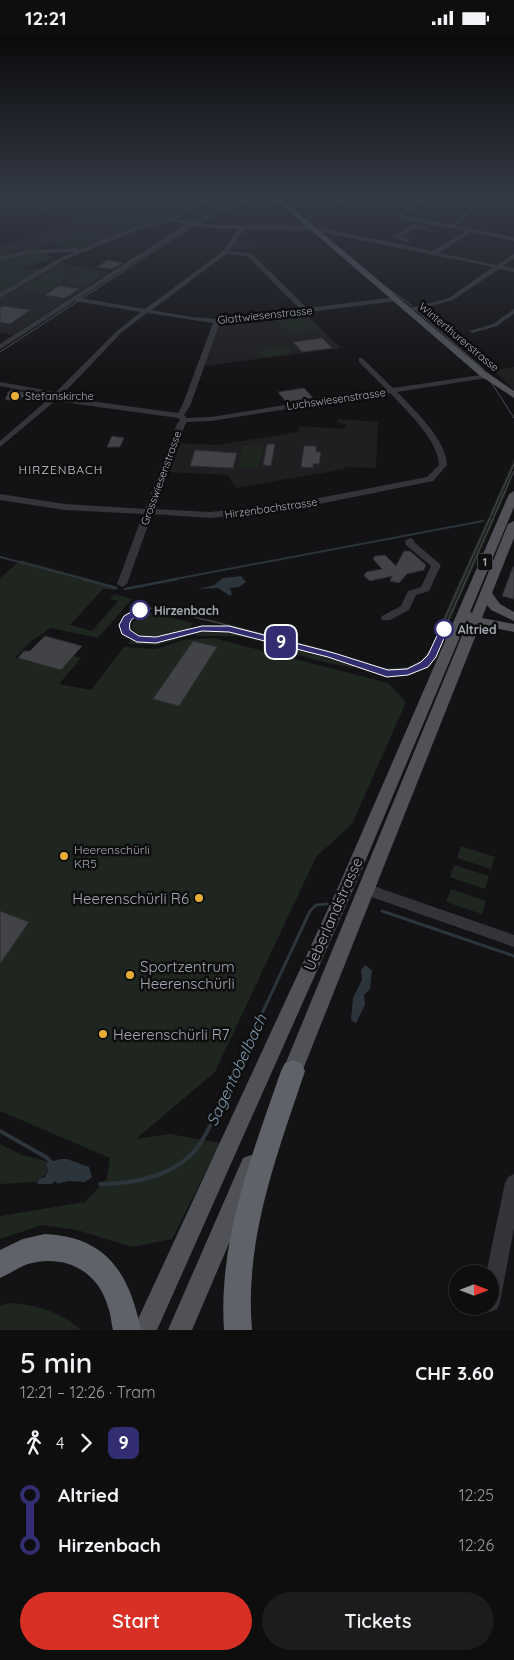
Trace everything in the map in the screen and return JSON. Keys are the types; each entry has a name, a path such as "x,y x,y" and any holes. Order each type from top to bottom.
{"highway":[{"path":"238,1330 236,1288 242,1241 262,1166 293,1071"},
{"path":"0,1264 16,1255 40,1247 63,1248 84,1255 102,1268 114,1286 122,1305 127,1330"}],"main road":[{"name":"Winterthurerstrasse","path":"349,259 513,396"},
{"name":"Ueberlandstrasse","path":"145,1330 357,886 472,615 514,494"},
{"name":"Ueberlandstrasse","path":"472,615 486,593 514,524"},
{"path":"486,593 495,607 514,617"},
{"path":"472,615 514,622"},
{"path":"472,615 514,628"},
{"name":"Ueberlandstrasse","path":"180,1330 293,1071 357,886"}],"street":[{"path":"0,296 61,259"},
{"path":"0,347 135,259"},
{"path":"0,445 56,397 113,338 145,311 215,259"},
{"path":"254,259 305,310"},
{"path":"464,259 514,270"},
{"path":"410,310 451,299 509,259"},
{"name":"Glattwiesenstrasse","path":"74,299 191,319 217,321 396,299"},
{"path":"472,331 495,325 514,311"},
{"name":"Grosswiesenstrasse","path":"122,585 217,321"},
{"name":"Hirzenbachstrasse","path":"0,497 65,507 195,515 230,514 319,501 430,479 443,465 443,455 424,426 362,360"},
{"name":"Luchswiesenstrasse","path":"0,383 56,397 182,417 211,419 487,376"},
{"path":"386,618 405,608 412,593 424,589 436,565 420,551 412,547 409,543 410,541"},
{"path":"357,886 514,941"},
{"path":"497,1265 514,1183"}],"shaded area":[{"path":"0,259 50,259 20,269 44,269 0,295"},
{"path":"58,262 110,272 13,335 0,333 0,297"},
{"path":"51,271 73,274 42,294 18,290"},
{"path":"88,271 101,273 84,287 68,284"},
{"path":"305,313 341,348 205,366 220,323"},
{"path":"303,315 317,330 289,333 275,319"},
{"path":"287,346 293,353 262,358 256,351"},
{"path":"514,367 514,390 496,373 499,369"},
{"path":"338,419 378,422 376,468 345,467 345,469 236,488 228,475 168,472 179,443 216,445 298,432 299,426 345,429 346,424 338,423"},
{"path":"243,445 263,446 259,468 238,467"},
{"path":"514,459 514,466 505,496 495,517 489,515"},
{"path":"488,517 495,519 451,618 449,621 442,620"},
{"name":"Sportzentrum Heerenschürli","path":"21,560 118,587 117,590 103,589 70,625 92,631 118,601 110,599 114,594 132,599 98,638 51,628 31,641 15,658 61,670 73,656 81,658 59,684 91,690 124,647 156,649 184,640 213,638 388,683 406,702 352,824 316,857 215,1072 136,1139 170,1134 220,1143 172,1239 132,1247 77,1230 42,1225 0,1239 0,1216 85,1202 107,1178 110,1158 0,1111 0,578"},
{"path":"241,576 246,582 239,587 230,588 232,594 230,596 218,588 199,589 214,585 223,578"},
{"path":"152,613 193,623 189,629 183,632 159,637 143,635 132,628 133,622 143,615"},
{"path":"209,619 324,649 356,660 353,668 314,660 241,636 198,636 193,634 159,645 127,644 132,640 160,640 205,630 206,625 240,628 206,620"},
{"path":"422,659 430,663 420,670 404,675 386,675 386,668 407,667"},
{"path":"461,846 495,857 491,869 457,858"},
{"path":"454,865 489,876 485,889 450,877"},
{"path":"451,889 486,901 482,914 446,902"},
{"path":"365,965 372,970 370,989 364,995 365,1005 356,1023 351,1020 353,998 362,980 361,970"},
{"path":"0,1144 22,1155 46,1161 46,1174 37,1182 0,1184"},
{"path":"67,1159 89,1167 92,1177 85,1182 68,1181 57,1184 56,1181 51,1184 37,1184 39,1179 45,1177 48,1171 46,1163"},
{"path":"11,1303 30,1306 57,1314 66,1318 81,1330 0,1330 0,1305"}],"building":[{"path":"108,260 123,263 112,269 97,267"},
{"path":"59,286 79,289 65,298 45,295"},
{"path":"4,306 30,310 10,324 0,322 0,308"},
{"path":"322,338 332,348 302,352 293,342"},
{"path":"304,388 313,398 286,402 278,392"},
{"name":"Stefanskirche","path":"11,390 31,394 14,401 5,399 7,393"},
{"path":"112,436 124,438 120,447 107,447"},
{"path":"267,444 275,444 271,466 263,465"},
{"path":"304,446 316,446 316,452 321,452 319,464 313,464 313,468 301,467"},
{"path":"195,450 237,453 233,468 190,466"},
{"path":"404,551 410,551 426,565 424,570 407,574 399,583 390,581 392,576 370,581 364,576 366,572 382,569 373,559 375,556 385,555 396,566"},
{"path":"514,567 514,599 502,596"},
{"path":"45,636 82,646 61,670 18,658 24,651 30,651"},
{"path":"193,641 217,647 179,706 153,699"},
{"path":"0,911 29,922 0,964"}],"waterway":[{"name":"Hirzenbach","path":"170,580 483,521"},
{"name":"Hirzenbach","path":"0,557 88,580"},
{"name":"Hirzenbach","path":"83,579 116,588"},
{"name":"Hirzenbach","path":"125,589 177,579"},
{"name":"Sagentobelbach","path":"258,1022 310,911 316,905 327,904"},
{"name":"Sagentobelbach","path":"382,911 514,956"},
{"name":"Sagentobelbach","path":"100,1184 113,1184 153,1177 166,1172 188,1158 197,1148 209,1128 259,1021"},
{"name":"Sagentobelbach","path":"0,1131 46,1157 51,1162"}],"tram line":[{"path":"0,352 141,259"},
{"path":"353,259 408,303 482,368 514,418"},
{"path":"514,464 433,645 424,658 410,668 388,670 247,630 157,608 143,610 131,615 124,622 124,630 143,640 152,640 203,628 226,629 294,644 381,672 399,673 413,670 432,657 514,471"},
{"name":"9","path":"140,610 127,617 124,622 126,632 131,637 137,639 156,640 202,628 229,629 331,655 381,673 408,672 425,665 432,657 444,629"}],"place":[{"name":"Stefanskirche","path":"15,396"},
{"name":"Hirzenbach","path":"140,610"},
{"name":"Altried","path":"444,629"},
{"name":"Heerenschürli KR5","path":"64,856"},
{"name":"Heerenschürli R6","path":"199,898"},
{"name":"Sportzentrum Heerenschürli","path":"130,975"},
{"name":"Heerenschürli R7","path":"103,1034"}],"district":[{"name":"HIRZENBACH","path":"61,469"}]}
